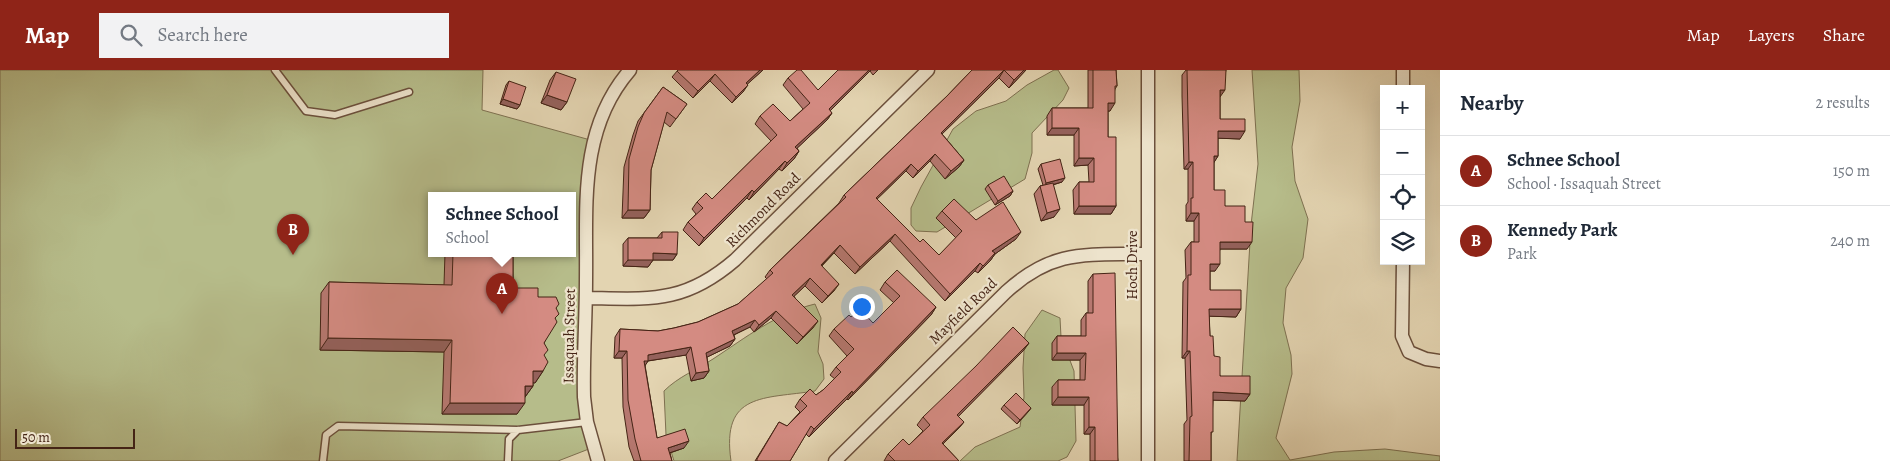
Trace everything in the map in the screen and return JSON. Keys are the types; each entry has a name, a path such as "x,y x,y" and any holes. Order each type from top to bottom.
{"street":[{"name":"Issaquah Street","path":"598,461 587,422 584,397 583,360 589,162 602,112 614,87 630,70"},
{"name":"Richmond Road","path":"586,298 665,297 690,290 711,280 735,260 928,70"},
{"name":"Hoch Drive","path":"1148,70 1148,461"},
{"path":"1403,70 1403,85"},
{"name":"Mayfield Road","path":"835,461 1006,292 1031,271 1069,256 1148,254"},
{"path":"1403,265 1402,336 1409,352 1426,359 1440,361"}],"lane":[{"path":"275,70 306,111 335,115 409,92"},
{"path":"322,461 326,435 338,426 518,430 587,422"},
{"path":"508,461 508,439 518,430"}],"green space":[{"path":"0,70 483,70 482,110 594,141 583,360 594,447 558,461 0,461"},
{"path":"1054,70 1058,70 1069,88 1063,100 1032,133 1032,153 1025,179 937,232 916,231 911,225 911,208 953,129 976,111 1006,101 1027,85"},
{"path":"1252,70 1299,70 1300,101 1292,147 1295,181 1308,219 1303,258 1286,288 1283,323 1291,355 1292,374 1276,438 1290,460 1334,452 1385,449 1440,456 1440,461 1237,461 1251,225 1258,164"},
{"path":"815,304 821,318 818,352 823,364 824,379 815,391 763,398 750,403 740,411 733,422 730,439 731,461 674,461 666,435 664,391 681,378 774,320"},
{"path":"1042,310 1060,318 1061,337 1074,371 1076,441 1067,457 1058,461 960,461 975,447 1020,427 1024,397 1025,334"}],"building":[{"path":"678,70 760,70 746,83 748,85 736,97 715,74 698,91"},
{"path":"797,70 801,70 818,90 838,70 869,70 829,109 832,113 795,147 799,151 787,163 785,161 754,192 752,190 704,238 688,222 703,208 697,202 706,193 712,199 777,135 760,116 773,104 790,121 810,103 788,78"},
{"path":"972,70 1004,70 941,133 964,160 951,171 935,154 918,171 911,164 876,198 920,242 923,239 939,255 962,231 942,211 954,199 976,220 1003,202 1021,232 992,251 995,253 983,266 980,263 950,294 895,234 860,267 840,245 821,265 839,284 828,296 810,278 792,295 818,321 803,337 776,311 759,325 755,320 732,331 735,339 706,353 709,371 696,373 691,347 648,355 648,361 644,361 657,438 685,429 689,441 668,448 672,461 641,461 628,400 627,351 619,351 620,329 658,331 674,328 698,322 738,304 773,273 770,270 846,197 844,195"},
{"path":"1004,70 1024,70 1014,80"},
{"path":"1093,70 1116,70 1115,103 1108,103 1108,137 1116,137 1116,206 1079,206 1079,182 1094,182 1094,158 1079,158 1079,128 1052,128 1052,108 1093,108"},
{"path":"1187,70 1226,70 1225,90 1220,90 1220,119 1245,119 1245,131 1218,131 1218,156 1214,156 1214,190 1225,190 1225,206 1245,206 1245,222 1253,222 1252,242 1220,242 1220,264 1210,264 1210,290 1241,290 1241,309 1209,309 1210,336 1213,336 1214,356 1220,357 1220,376 1250,376 1250,394 1213,392 1211,461 1189,461 1190,417 1192,416 1190,351 1187,351 1188,275 1191,275 1191,242 1199,242 1199,213 1191,213 1193,162 1189,162"},
{"path":"556,72 576,79 567,102 547,95"},
{"path":"509,81 526,87 520,105 503,99"},
{"path":"663,87 687,104 676,119 667,112 651,170 650,210 628,210 629,159 638,127 644,113"},
{"path":"1060,159 1065,178 1046,183 1041,164"},
{"path":"1004,176 1013,191 998,201 988,185"},
{"path":"1053,183 1060,209 1047,213 1040,186"},
{"path":"662,232 678,232 677,254 653,253 653,260 628,260 628,238 662,238"},
{"path":"453,257 513,257 513,288 538,288 538,297 556,297 559,304 556,308 559,314 555,318 557,322 544,343 548,350 544,355 548,362 543,371 533,371 533,386 525,386 525,403 450,403 452,340 328,338 329,282 452,285"},
{"path":"897,270 936,307 853,393 852,391 814,429 811,426 790,461 757,461 779,422 787,426 807,406 800,399 810,389 816,395 841,372 836,367 854,349 834,329 849,315 851,317 860,309 873,323 900,296 885,282"},
{"path":"1115,273 1118,461 1095,461 1095,427 1089,427 1089,397 1058,397 1058,380 1085,380 1086,353 1057,353 1057,336 1086,336 1086,313 1093,313 1093,274"},
{"path":"1013,327 1029,343 957,415 964,422 942,443 959,461 895,461 888,454 903,439 909,445 930,425 923,417"},
{"path":"1016,393 1031,408 1020,420 1004,405"}],"place":[{"name":"Kennedy Park","path":"293,255"},
{"name":"Schnee School","path":"502,314"}]}
